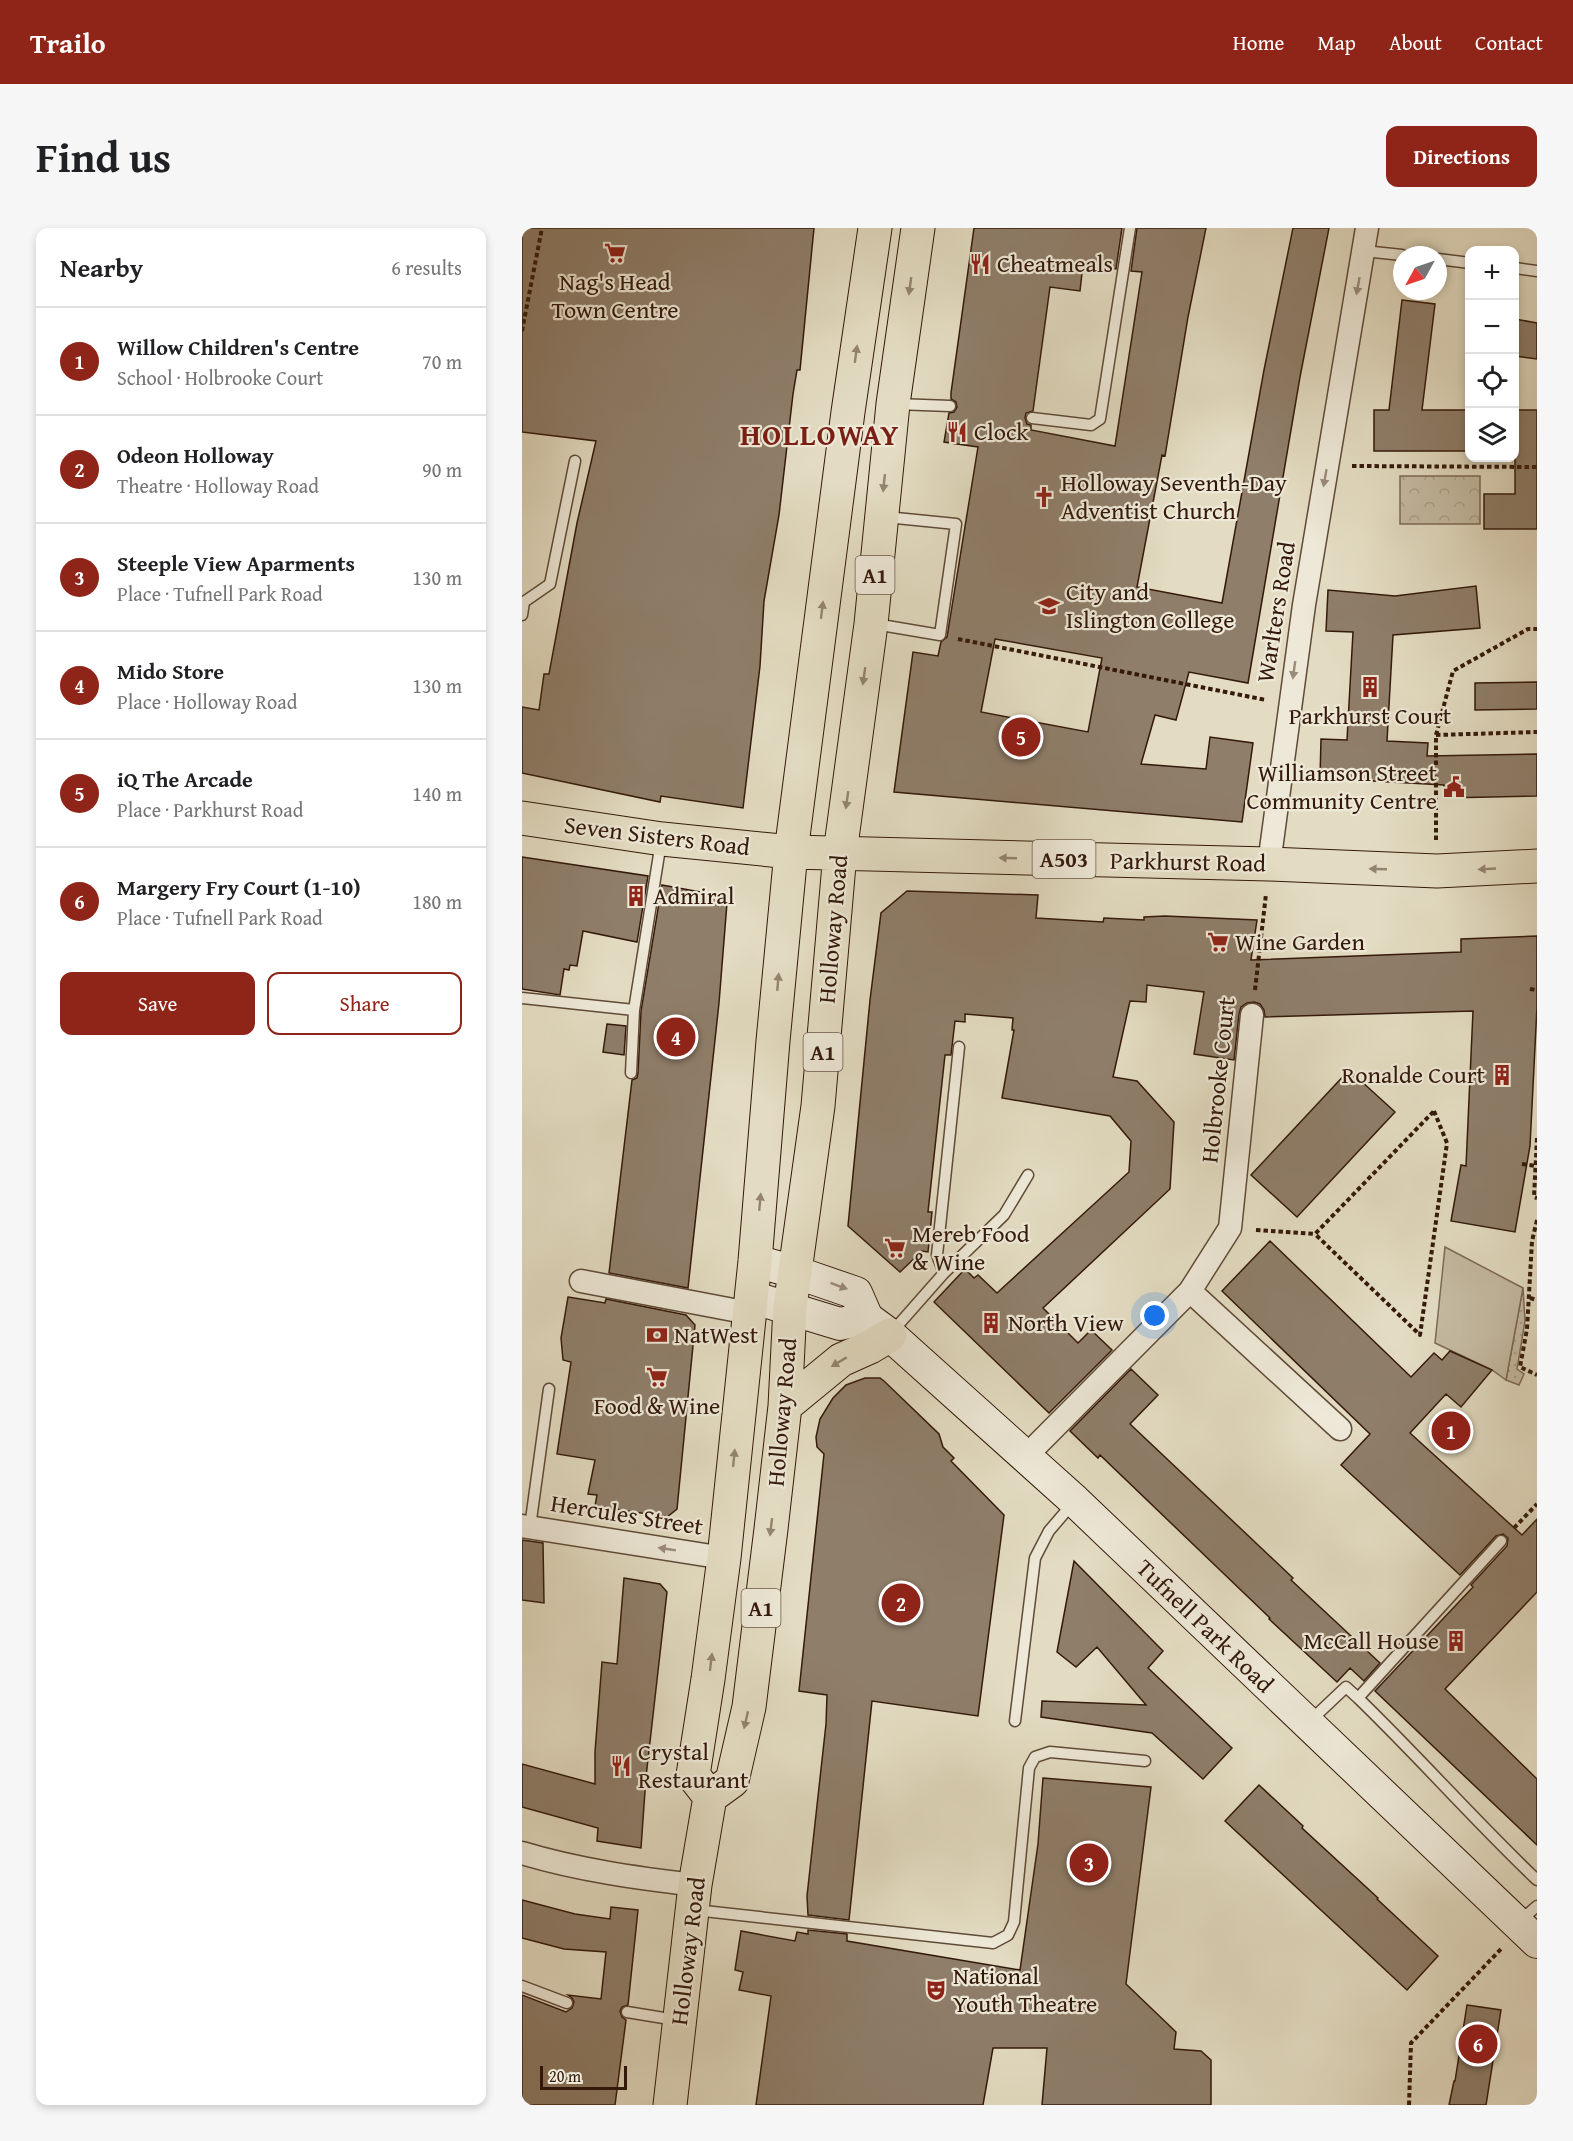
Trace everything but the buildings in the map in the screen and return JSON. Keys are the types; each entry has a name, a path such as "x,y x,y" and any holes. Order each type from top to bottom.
{"highway":[{"name":"Holloway Road","path":"710,1797 693,1775 724,1558 755,1261 791,852 848,412 875,228"},
{"name":"Holloway Road","path":"670,2105 694,1897 710,1797 732,1781 749,1707 785,1406 790,1307 818,1106 840,853 871,624 893,404 918,228"},
{"name":"Seven Sisters Road","path":"522,818 662,839 791,852"},
{"name":"A503","path":"791,852 840,853"},
{"name":"Parkhurst Road","path":"840,853 1269,864 1437,871 1537,866"},
{"path":"785,1406 841,1360 870,1347 879,1326"}],"street":[{"name":"Warlters Road","path":"1269,864 1289,705 1367,228"},
{"name":"Holbrooke Court","path":"1026,1456 1190,1291 1230,1228 1252,1015"},
{"name":"Tufnell Park Road","path":"755,1261 856,1293 879,1326 1075,1501 1306,1724 1528,1925"},
{"path":"582,1281 750,1305 790,1307 840,1324 879,1326"},
{"path":"1190,1291 1340,1429"},
{"name":"Hercules Street","path":"526,1527 724,1558"},
{"path":"522,1853 612,1874 694,1897"}],"lane":[{"path":"1032,418 1091,425 1100,419 1130,228"},
{"path":"1364,250 1393,254"},
{"path":"1447,261 1465,263"},
{"path":"1519,269 1537,271"},
{"path":"893,404 950,406"},
{"path":"522,615 523,602 550,584 575,461"},
{"path":"871,624 940,635 956,524 880,516"},
{"path":"631,1073 634,1010 662,839"},
{"path":"522,998 634,1010"},
{"path":"944,1273 937,1255 959,1047"},
{"path":"879,1326 944,1273 1004,1215 1029,1174"},
{"path":"526,1527 549,1389"},
{"path":"1015,1721 1035,1558 1049,1531 1075,1501"},
{"path":"1358,1698 1501,1541"},
{"path":"1306,1724 1346,1687 1537,1880"},
{"path":"694,1897 993,1943 1008,1935 1014,1922 1029,1768 1035,1757 1050,1752 1145,1761"},
{"path":"522,1986 567,2003"},
{"path":"627,2012 679,2021"}],"path":[{"path":"522,331 542,228"},
{"path":"1327,466 1537,467"},
{"path":"1437,871 1436,735 1453,671 1528,629 1537,629"},
{"path":"940,635 1289,705"},
{"path":"1436,735 1537,732"},
{"name":"Holbrooke Court","path":"1252,1015 1269,864"},
{"path":"1530,989 1537,990"},
{"path":"1230,1228 1315,1234 1420,1335 1447,1143 1434,1112 1315,1234"},
{"path":"1537,1138 1534,1197 1537,1198"},
{"path":"1522,1164 1536,1166"},
{"path":"1537,1220 1532,1241 1527,1329 1520,1367 1537,1375"},
{"path":"1530,1298 1537,1300"},
{"path":"1501,1541 1537,1504"},
{"path":"1409,2105 1411,2043 1528,1925"}],"green space":[{"path":"1400,476 1480,476 1480,524 1400,524"},
{"path":"1445,1247 1523,1288 1506,1380 1492,1370 1435,1343"},
{"path":"1523,1288 1525,1321 1517,1369 1524,1374 1519,1385 1506,1380"}],"place":[{"name":"Nag's Head Town Centre","path":"615,253"},
{"name":"Cheatmeals","path":"980,264"},
{"name":"Clock","path":"957,432"},
{"name":"Holloway Seventh-Day Adventist Church","path":"1044,497"},
{"name":"City and Islington College","path":"1049,606"},
{"name":"Parkhurst Court","path":"1370,687"},
{"name":"iQ The Arcade","path":"1021,737"},
{"name":"Williamson Street Community Centre","path":"1454,787"},
{"name":"Admiral","path":"636,896"},
{"name":"Wine Garden","path":"1218,942"},
{"name":"Mido Store","path":"676,1037"},
{"name":"Ronalde Court","path":"1502,1075"},
{"name":"Mereb Food & Wine","path":"895,1248"},
{"name":"North View","path":"991,1323"},
{"name":"NatWest","path":"657,1335"},
{"name":"Food & Wine","path":"657,1377"},
{"name":"Willow Children's Centre","path":"1451,1431"},
{"name":"Odeon Holloway","path":"901,1603"},
{"name":"McCall House","path":"1456,1641"},
{"name":"Crystal Restaurant","path":"621,1766"},
{"name":"Steeple View Aparments","path":"1089,1863"},
{"name":"National Youth Theatre","path":"936,1990"},
{"name":"Margery Fry Court (1-10)","path":"1478,2044"}],"district":[{"name":"HOLLOWAY","path":"820,435"}]}
